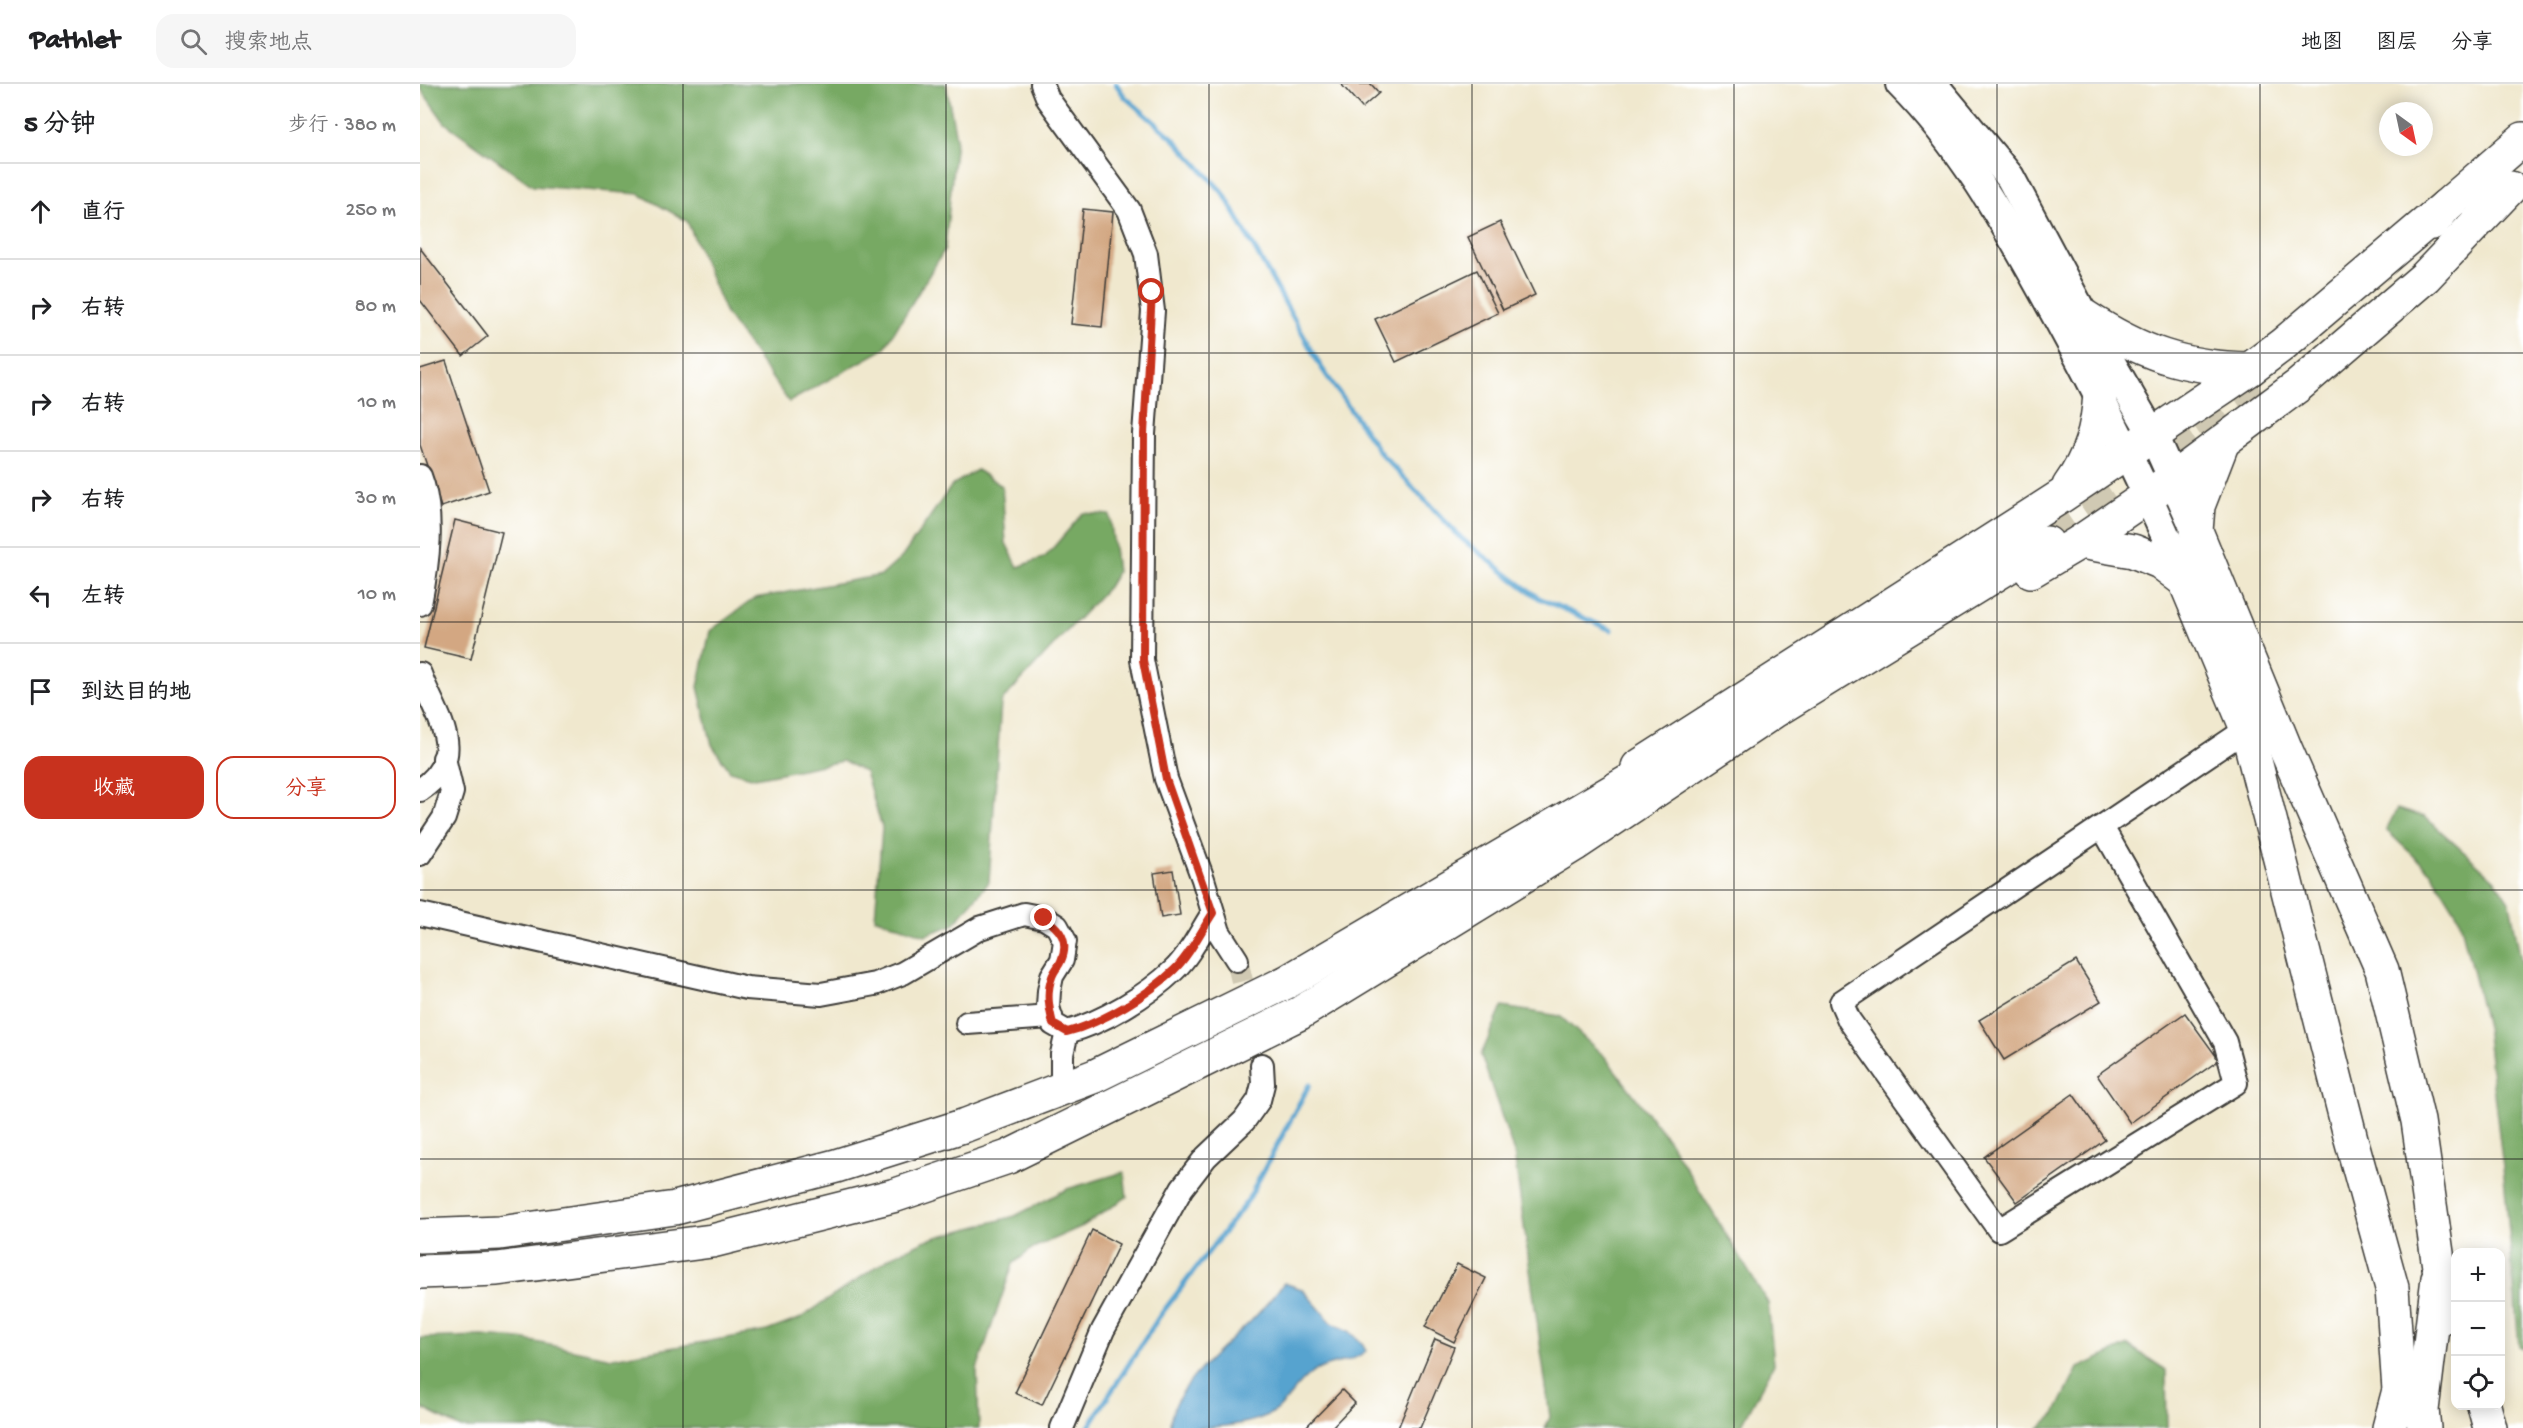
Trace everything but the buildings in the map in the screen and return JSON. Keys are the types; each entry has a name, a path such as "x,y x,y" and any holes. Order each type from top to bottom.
{"highway":[{"path":"2258,382 2282,345 2523,139"},
{"path":"1568,833 1670,745 2063,495 2140,443 2258,382 2516,182"},
{"path":"420,1236 500,1233 675,1208 836,1166 966,1125 1095,1076 1287,982 1568,833 1656,805 1948,620 2079,542 2223,443 2299,385 2425,277 2516,182"},
{"path":"2084,316 2115,336 2186,364 2258,382"},
{"path":"2063,495 2084,466 2094,439 2100,393"},
{"path":"2223,443 2198,506 2196,531 2286,750 2382,970 2418,1121 2439,1267 2451,1303"},
{"path":"420,1272 496,1269 712,1241 897,1195 1008,1157 1300,1013 1779,694 2040,537"},
{"path":"2079,542 2112,546 2142,555 2160,562 2185,581 2247,729 2351,1139 2392,1288 2398,1390 2403,1428"},
{"path":"2424,1428 2422,1410 2439,1267"},
{"path":"2390,1428 2398,1390"},
{"path":"2485,1410 2490,1428"}],"main road":[{"path":"1900,84 1928,112 1987,192 2100,393 2140,443"},
{"path":"1933,84 2010,177 2084,316 2160,487 2185,581"},
{"path":"2160,487 2196,531"}],"street":[{"path":"1042,84 1048,99 1130,210 1139,232 1150,273 1153,311 1144,434 1143,660 1166,779 1219,932 1237,960"},
{"path":"420,476 426,493 428,565 420,604"},
{"path":"420,674 444,723 446,735 444,758 452,792 444,818 420,854"},
{"path":"2102,826 2225,1042 2236,1083 1999,1230 1849,1020 1840,1002 2102,826 2247,729"},
{"path":"420,790 434,778 444,758"},
{"path":"967,1023 1059,1024 1086,1027 1158,984 1176,969 1213,913"},
{"path":"420,914 747,988 821,994 875,984 903,973 980,928 1024,914 1044,918 1057,926 1065,941 1062,960 1052,976 1049,991 1059,1024 1062,1089"},
{"path":"1062,1428 1103,1330 1182,1188 1206,1157 1244,1121 1259,1100 1263,1084 1262,1065"}],"green space":[{"path":"420,84 946,84 956,138 945,249 884,349 789,402 726,314 687,221 639,194 533,186 445,123 420,88"},
{"path":"977,470 1002,486 1006,543 1018,567 1045,557 1083,513 1110,515 1117,572 1108,587 1001,702 989,882 953,925 925,935 875,918 882,827 865,772 843,761 755,778 730,771 712,745 698,687 710,631 755,598 882,575 902,557 952,485"},
{"path":"2397,809 2425,817 2495,880 2510,903 2523,971 2523,1349 2519,1347 2504,1176 2486,1027 2459,917 2431,872 2386,830"},
{"path":"1502,1007 1560,1016 1605,1057 1669,1141 1768,1303 1774,1364 1740,1428 1545,1428 1550,1417 1514,1153 1481,1055"},
{"path":"1124,1172 1127,1197 1083,1226 1033,1248 1013,1264 977,1369 979,1428 461,1428 420,1407 420,1338 482,1336 521,1339 612,1358 767,1331 799,1319 894,1255 926,1240 1015,1216 1067,1189"},
{"path":"2128,1345 2166,1370 2167,1428 2039,1428 2055,1414 2078,1368"}],"water":[{"path":"1284,1283 1302,1289 1332,1323 1349,1331 1361,1342 1366,1351 1352,1359 1326,1366 1312,1373 1277,1410 1266,1416 1226,1426 1170,1428 1178,1399 1188,1384"}],"waterway":[{"path":"1116,84 1125,97 1174,139 1224,194 1321,367 1381,454 1462,539 1513,579 1539,598 1611,630"},
{"path":"1088,1428 1159,1317 1248,1200 1309,1085"}],"tunnel":[{"path":"2194,426 2257,384"},
{"path":"2047,543 2224,422"},
{"path":"1237,960 1262,1065"}],"route":[{"path":"1044,918 1057,926 1065,941 1062,960 1052,976 1048,1007 1053,1024 1067,1032 1086,1027 1104,1018 1158,984 1176,969 1213,913 1203,879 1166,779 1143,660 1144,434 1153,311 1152,292"}]}
